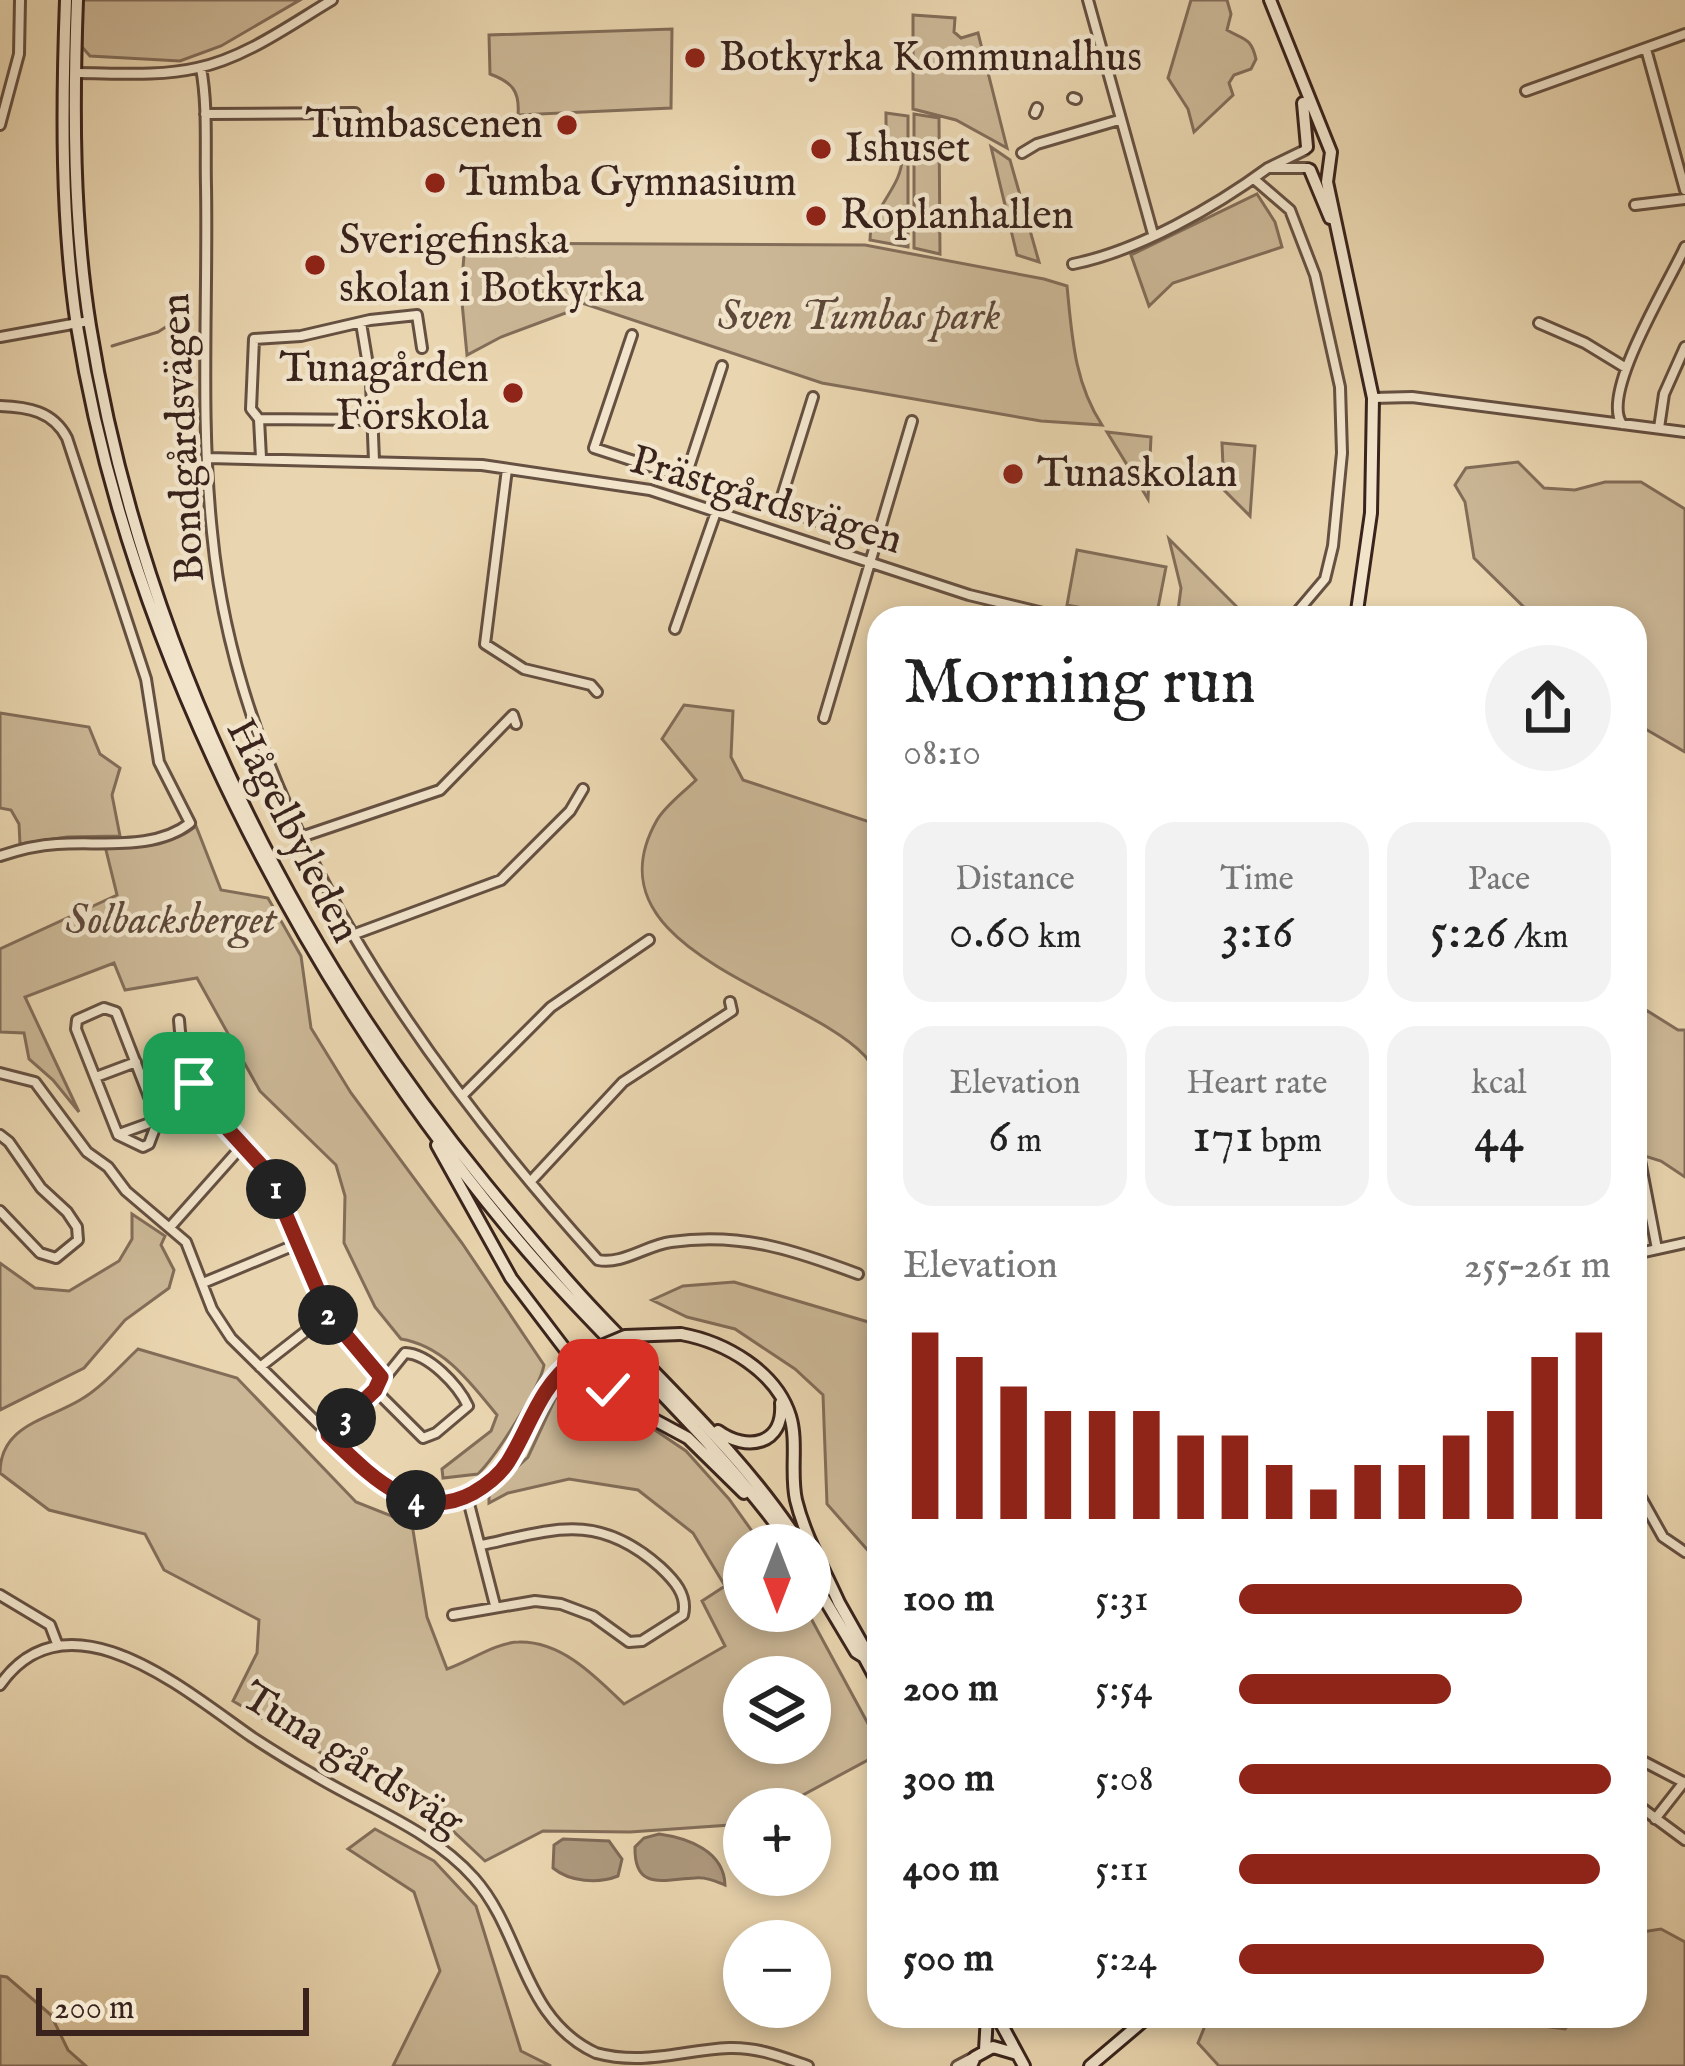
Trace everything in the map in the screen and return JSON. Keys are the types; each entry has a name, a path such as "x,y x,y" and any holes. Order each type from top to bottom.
{"main road":[{"name":"Hågelbyleden","path":"66,0 83,322 94,412 122,521 219,770 334,987 421,1116 508,1228 716,1450 771,1524"},
{"name":"Hågelbyleden","path":"69,74 77,0"},
{"path":"1267,0 1331,157 1327,182 1373,398 1371,514 1358,606"},
{"path":"1267,0 1305,106 1303,160 1341,243"},
{"path":"1306,148 1316,143 1325,146"},
{"path":"1309,169 1320,171 1328,166"},
{"name":"Hågelbyleden","path":"83,322 125,488 175,642 225,766 281,876 383,1047 467,1160 570,1284 732,1454 786,1524"},
{"path":"421,1116 511,1278 574,1361 623,1403 704,1451 768,1524"},
{"path":"574,1361 625,1336 682,1334 734,1352 778,1395 790,1413 791,1468 799,1509 835,1605 856,1652 867,1663"},
{"path":"675,1394 724,1436 749,1444 768,1439 779,1426 778,1395"},
{"path":"831,1597 835,1605"},
{"path":"831,1601 835,1605"},
{"path":"1004,2028 1020,2060"},
{"path":"1090,2066 1135,2028"},
{"path":"977,2057 1001,2048 1020,2060"}],"street":[{"path":"0,125 19,54 20,0"},
{"path":"69,74 201,68 233,57 332,0"},
{"path":"1088,0 1154,234"},
{"path":"1526,91 1685,34"},
{"path":"1646,49 1685,190"},
{"name":"Bondgårdsvägen","path":"201,68 212,532 238,678 278,791 301,837 355,934 463,1095 598,1260 609,1262 690,1239 764,1242 858,1274"},
{"path":"205,114 355,113"},
{"path":"1022,153 1037,144 1119,120"},
{"path":"1073,264 1098,260 1218,203 1306,148"},
{"path":"1268,168 1309,169"},
{"path":"1254,178 1290,210 1315,274 1340,387 1340,505 1325,579 1302,606"},
{"path":"1635,205 1685,199"},
{"path":"1622,424 1616,414 1626,368 1685,247"},
{"path":"261,458 260,419 251,409 254,339 301,336 417,314 422,348"},
{"path":"0,337 83,322"},
{"path":"361,323 374,420 374,460"},
{"path":"1539,323 1626,368"},
{"path":"632,335 594,448 874,538"},
{"path":"1659,428 1664,394 1685,347"},
{"path":"685,479 722,366"},
{"path":"778,509 812,397"},
{"path":"1373,398 1412,397 1685,432"},
{"path":"0,406 32,407 62,428 68,438 146,679 160,761 190,823 180,831 138,842 52,844 0,856"},
{"path":"260,419 374,420"},
{"path":"824,718 911,421"},
{"name":"Prästgårdsvägen","path":"208,458 374,460 507,469 650,490 1000,606"},
{"path":"507,469 485,644 524,669 591,685 597,692"},
{"path":"676,629 716,512"},
{"path":"301,837 440,790 513,715 516,724"},
{"path":"355,934 501,880 570,811 583,789"},
{"path":"463,1095 551,1007 649,940"},
{"path":"531,1181 623,1082 732,1011 730,1003"},
{"path":"104,1008 116,1012 158,1120 151,1141 143,1148 118,1135 96,1077 76,1029 77,1020 104,1008"},
{"path":"179,1020 194,1083 272,1179 328,1314 381,1377"},
{"path":"96,1077 136,1062"},
{"path":"0,1073 18,1074 48,1094 87,1152 186,1242 221,1325 328,1435 380,1483 403,1496 444,1502 467,1496 505,1467 542,1395 574,1361"},
{"path":"118,1135 158,1120"},
{"path":"0,1136 41,1188 67,1212 78,1240 56,1258 40,1253 0,1210"},
{"path":"171,1226 243,1145"},
{"path":"1647,1194 1657,1249"},
{"path":"1647,1251 1685,1243"},
{"path":"203,1283 297,1244"},
{"path":"260,1367 328,1314"},
{"path":"328,1435 405,1353 419,1354 464,1396 468,1406 423,1438 375,1390"},
{"path":"467,1496 496,1605"},
{"path":"1647,1508 1663,1537 1685,1552"},
{"path":"452,1615 535,1601 561,1604 592,1616 629,1642 642,1641 686,1609 683,1594 643,1552 588,1527 558,1528 482,1545"},
{"path":"0,1595 50,1625 58,1646 27,1658 0,1684"},
{"name":"Tuna gårdsväg","path":"58,1646 106,1651 157,1670 253,1737 454,1858 494,1904 542,2007 572,2038 597,2054 650,2064 715,2049 746,2048 808,2066"},
{"path":"1647,1763 1685,1782 1655,1820"},
{"path":"1647,1813 1685,1840"},
{"path":"957,2066 977,2057"}],"green space":[{"path":"82,0 300,0 221,46 180,61 90,56 82,47"},
{"path":"1191,0 1227,0 1231,14 1227,30 1249,43 1256,59 1251,69 1234,75 1229,83 1233,95 1194,132 1188,109 1168,78"},
{"path":"913,15 955,18 954,32 961,38 978,33 1007,148 956,120 913,109"},
{"path":"672,29 671,108 518,115 513,88 490,74 489,35"},
{"path":"886,113 908,116 908,247 870,240 875,218 901,167 902,155 886,139"},
{"path":"914,114 939,118 940,254 914,248"},
{"path":"991,147 1010,160 1039,262 1017,255"},
{"path":"1257,194 1275,222 1282,247 1173,283 1149,306 1131,255"},
{"name":"Sven Tumbas park","path":"465,243 865,245 1044,279 1067,286 1080,375 1102,425 1041,421 822,383 576,301 571,311 467,355 461,292"},
{"path":"1107,432 1151,437 1148,499"},
{"path":"1222,443 1255,446 1250,516 1224,490"},
{"path":"1518,462 1544,488 1575,490 1605,482 1641,482 1685,509 1685,752 1647,730 1647,606 1523,606 1474,558 1465,502 1455,485 1466,468"},
{"path":"1169,539 1236,606 1179,606 1181,588"},
{"path":"1077,550 1166,567 1158,606 1067,605"},
{"path":"684,705 733,711 731,757 743,780 867,821 867,1059 836,1033 711,962 674,935 650,903 642,865 657,820 696,780 662,739"},
{"path":"0,713 89,727 100,754 120,768 112,795 120,836 20,844 19,824 11,810 0,808"},
{"name":"Solbacksberget","path":"196,826 221,890 268,898 301,956 311,1028 351,1093 462,1243 544,1365 516,1421 478,1474 443,1478 442,1469 491,1431 497,1415 455,1367 430,1349 401,1339 375,1307 344,1243 345,1196 336,1165 260,1091 197,978 125,990 114,963 25,997 79,1112 29,1059 24,1033 0,1032 0,949 117,895 105,846 165,841"},
{"path":"1647,1011 1685,1030 1685,1177 1647,1157"},
{"path":"132,1214 165,1236 161,1245 174,1270 169,1288 125,1320 84,1368 0,1410 0,1263 35,1288 69,1291 119,1261 132,1239"},
{"path":"734,1282 867,1322 867,1549 827,1504 823,1395 795,1369 735,1329 687,1317 652,1300 683,1286"},
{"path":"138,1349 237,1378 356,1502 412,1524 427,1617 447,1669 501,1645 535,1643 564,1654 624,1704 725,1646 702,1601 723,1587 723,1632 818,1632 867,1722 867,1760 816,1788 723,1788 723,1825 630,1832 543,1831 485,1861 453,1831 233,1701 257,1653 259,1620 164,1570 145,1534 49,1510 0,1473 2,1457 17,1434 88,1395"},
{"path":"569,1380 609,1411 643,1422 686,1451 747,1524 723,1524 723,1583 693,1533 638,1490 569,1479 508,1493 489,1503 489,1493 528,1457"},
{"path":"375,1829 434,1861 476,1906 521,2051 551,2066 393,2066 440,1971 414,1892 348,1849"},
{"path":"1661,1929 1685,1942 1685,2066 1219,2066 1198,2043 1204,2028 1647,2028 1647,1931"},
{"path":"0,1976 51,2015 68,2050 86,2066 0,2066"}],"shaded area":[{"path":"659,1834 702,1848 718,1863 723,1884 703,1878 646,1877 636,1861 635,1847 644,1838"},
{"path":"563,1839 609,1841 622,1859 618,1876 584,1880 560,1873 553,1868 554,1845"}],"waterway":[{"path":"112,346 158,332 183,316"}],"place":[{"name":"Botkyrka Kommunalhus","path":"695,58"},
{"name":"Tumbascenen","path":"567,125"},
{"name":"Ishuset","path":"821,149"},
{"name":"Tumba Gymnasium","path":"435,183"},
{"name":"Roplanhallen","path":"816,216"},
{"name":"Sverigefinska skolan i Botkyrka","path":"315,265"},
{"name":"Tunagården Förskola","path":"513,393"},
{"name":"Tunaskolan","path":"1013,474"}],"route":[{"path":"194,1083 215,1115 268,1173 328,1314 381,1377 375,1390 328,1435 380,1483 417,1500 444,1502 467,1496 505,1467 542,1395 567,1366 574,1361 608,1390"}]}
